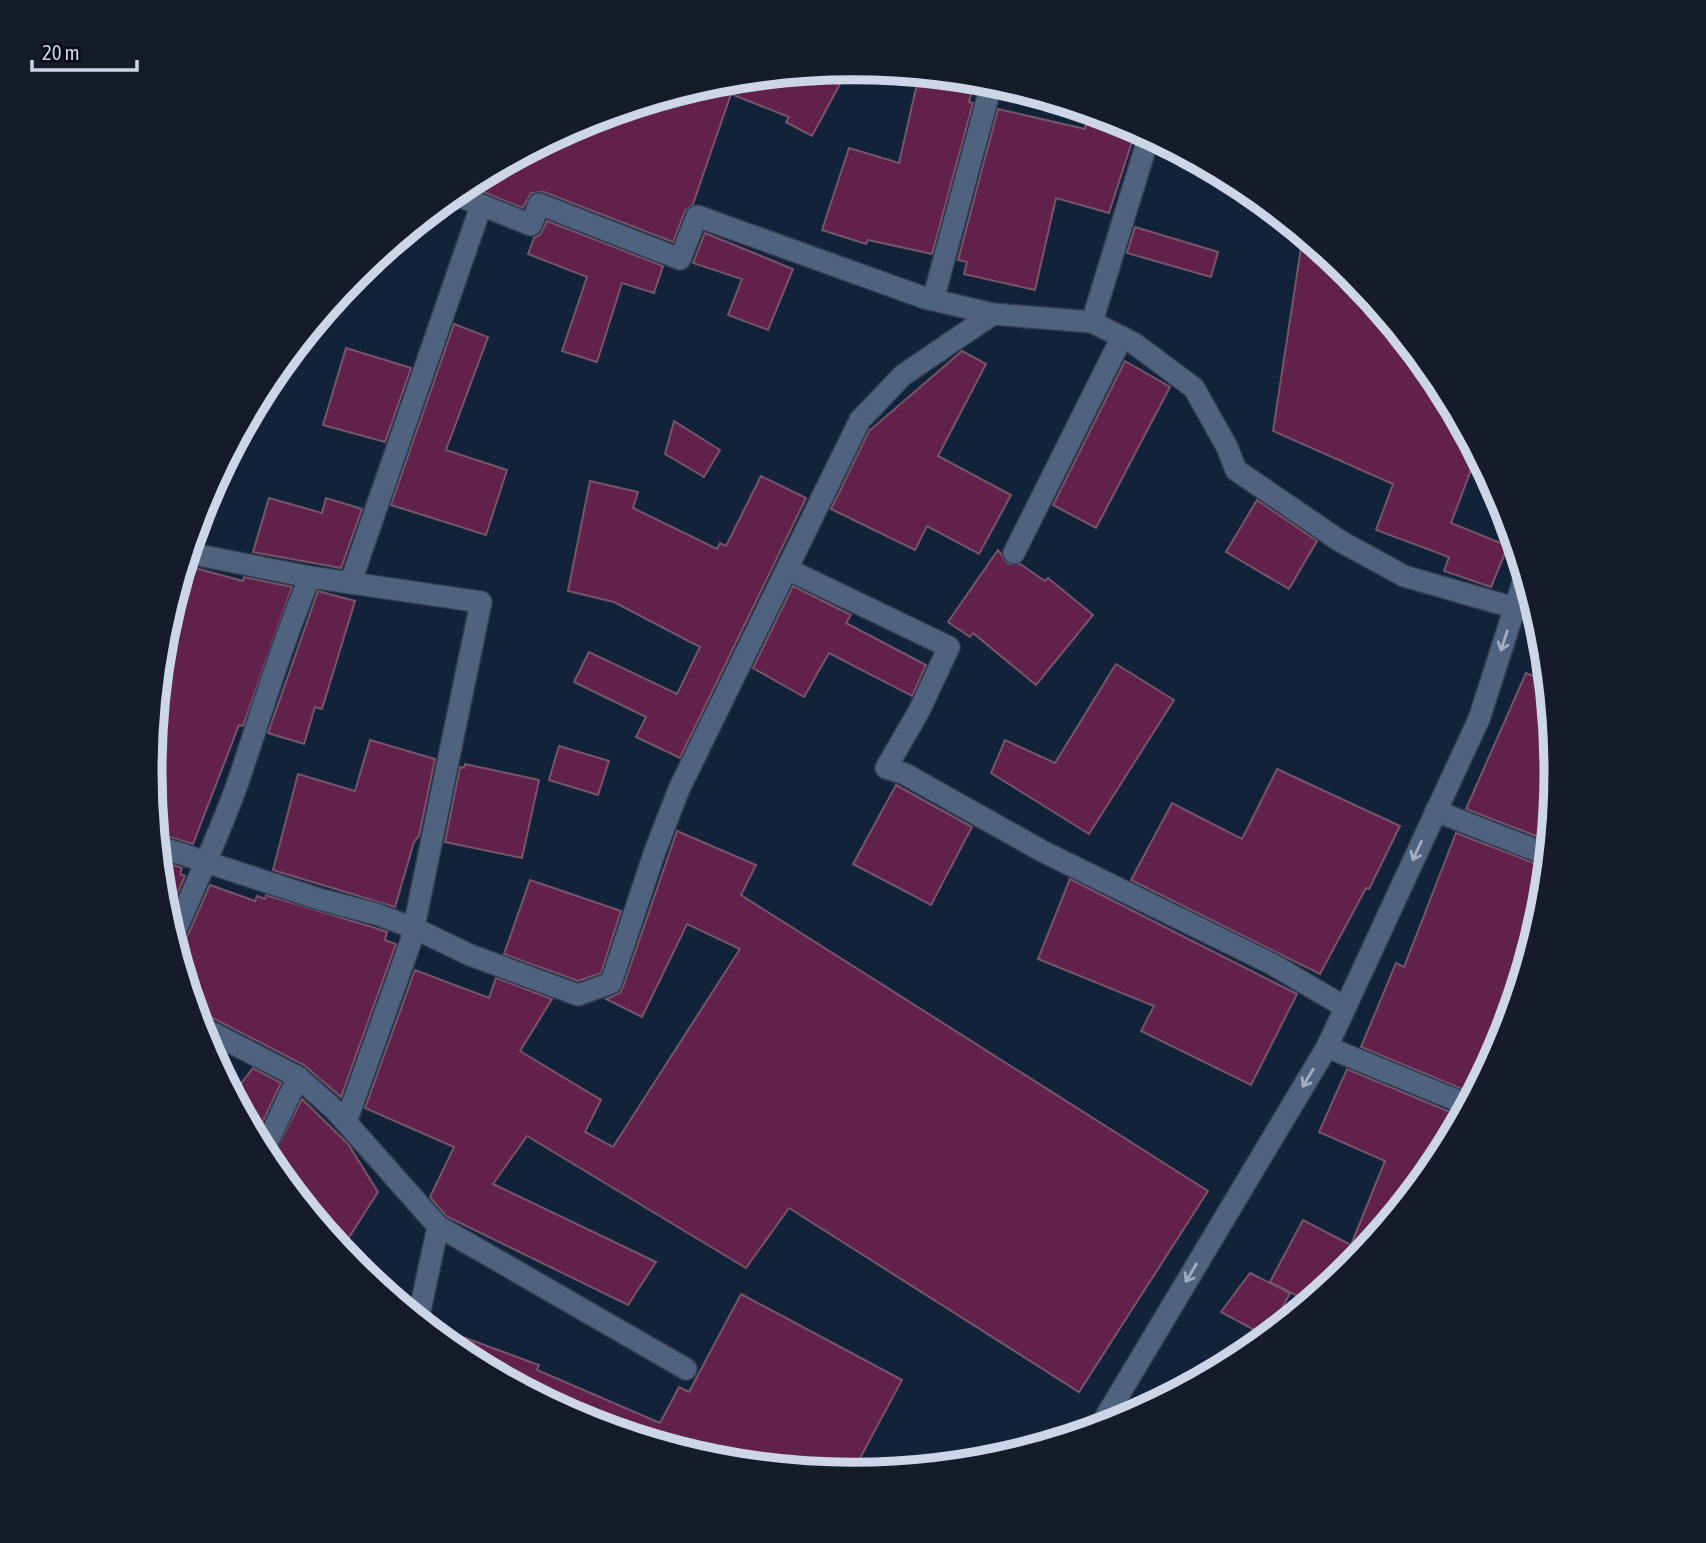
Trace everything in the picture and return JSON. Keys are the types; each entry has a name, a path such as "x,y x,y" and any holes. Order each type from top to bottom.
{"street":[{"path":"933,300 989,94"},
{"path":"1092,322 1146,146"},
{"path":"466,199 531,225 539,204 680,259 697,216 933,300 993,314 1092,322 1122,337 1194,388 1227,447 1236,470 1339,541 1404,576 1524,610"},
{"path":"351,581 481,206"},
{"path":"167,849 414,928 470,955 579,995 611,983 655,851 679,789 860,419 903,375 993,314"},
{"path":"1014,553 1122,337"},
{"path":"197,555 310,577 481,602 414,928 346,1122"},
{"path":"787,569 949,647 919,711 886,768 905,774 1042,851 1272,964 1345,1007"},
{"path":"179,923 206,863 294,614 310,577"},
{"path":"1109,1413 1327,1047 1479,719 1520,592"},
{"path":"1436,811 1539,852"},
{"path":"214,1034 298,1077 346,1122 438,1226 686,1369"},
{"path":"1327,1047 1460,1102"},
{"path":"269,1140 298,1077"},
{"path":"420,1310 438,1226"}],"building":[{"path":"842,80 812,136 786,122 789,117 731,94 693,204 685,211 673,242 544,192 531,193 523,208 479,191 547,152 631,117 674,104 763,86"},
{"path":"917,84 972,91 969,102 973,103 932,254 868,240 866,244 822,230 849,148 899,163"},
{"path":"998,109 1085,129 1087,121 1132,140 1109,213 1056,198 1035,290 964,274 967,262 958,260"},
{"path":"547,221 663,266 654,293 622,283 597,362 562,351 587,277 528,254 534,238 540,235"},
{"path":"1135,227 1218,252 1211,277 1127,253"},
{"path":"705,233 793,269 768,330 728,315 742,279 693,263"},
{"path":"1301,246 1373,316 1428,388 1451,426 1473,465 1451,523 1505,545 1507,549 1491,587 1444,571 1449,557 1376,530 1393,484 1273,431"},
{"path":"454,324 488,337 446,450 507,470 486,535 391,505"},
{"path":"346,348 411,368 385,442 323,425"},
{"path":"962,351 986,364 938,456 1011,495 979,554 927,526 915,550 831,509 869,431"},
{"path":"1125,361 1170,387 1096,528 1053,505"},
{"path":"674,421 720,450 704,477 665,454"},
{"path":"761,476 806,498 680,758 636,737 646,717 574,682 589,652 677,694 700,647 614,602 568,591 590,481 638,492 633,508 717,549 720,543 726,546"},
{"path":"269,498 322,513 326,498 362,509 341,568 253,552"},
{"path":"1257,500 1317,541 1289,589 1226,552"},
{"path":"998,550 1008,564 1020,564 1045,581 1048,578 1093,615 1036,685 973,633 970,637 948,622"},
{"path":"194,568 243,581 244,577 292,587 243,726 239,725 193,844 165,836 162,772 168,681 175,637"},
{"path":"793,586 851,615 846,623 926,665 912,696 829,653 804,697 753,668"},
{"path":"318,591 355,601 322,709 315,707 304,744 268,733"},
{"path":"1116,664 1174,700 1089,834 991,773 1005,740 1055,763"},
{"path":"1526,673 1538,678 1543,726 1544,772 1541,838 1466,809"},
{"path":"370,740 435,759 419,836 414,842 395,907 273,870 298,774 355,791"},
{"path":"559,746 609,761 598,795 549,780"},
{"path":"465,764 539,780 522,858 445,842 460,767 464,768"},
{"path":"1277,769 1400,826 1369,889 1366,888 1320,974 1131,880 1172,803 1242,839"},
{"path":"896,785 972,827 931,905 853,864"},
{"path":"677,831 756,865 741,895 1208,1191 1079,1392 789,1208 746,1268 527,1136 493,1184 656,1262 628,1305 446,1216 430,1197 454,1147 365,1108 415,970 489,998 496,978 552,999 520,1051 601,1100 585,1132 613,1147 740,949 687,924 642,1017 606,999 620,993 623,987"},
{"path":"1456,833 1538,864 1531,906 1507,994 1466,1090 1361,1047 1396,963 1404,967"},
{"path":"168,863 182,868 180,874 185,876 174,901"},
{"path":"1070,879 1297,994 1251,1085 1141,1031 1154,1006 1038,959"},
{"path":"530,880 621,911 601,973 578,981 504,954"},
{"path":"210,885 255,901 257,896 265,899 266,895 387,932 385,940 396,944 341,1097 304,1065 207,1015 184,943"},
{"path":"253,1068 281,1083 261,1126 255,1117 238,1087"},
{"path":"1347,1069 1453,1113 1428,1155 1373,1227 1301,1298 1270,1282 1303,1220 1351,1245 1385,1161 1319,1132"},
{"path":"302,1099 348,1144 378,1192 347,1241 305,1192 275,1151"},
{"path":"1250,1273 1290,1293 1277,1317 1257,1332 1221,1312"},
{"path":"741,1294 902,1380 858,1462 763,1457 674,1439 589,1410 507,1370 459,1339 460,1336 539,1365 537,1370 660,1423 679,1387 689,1392"}]}
